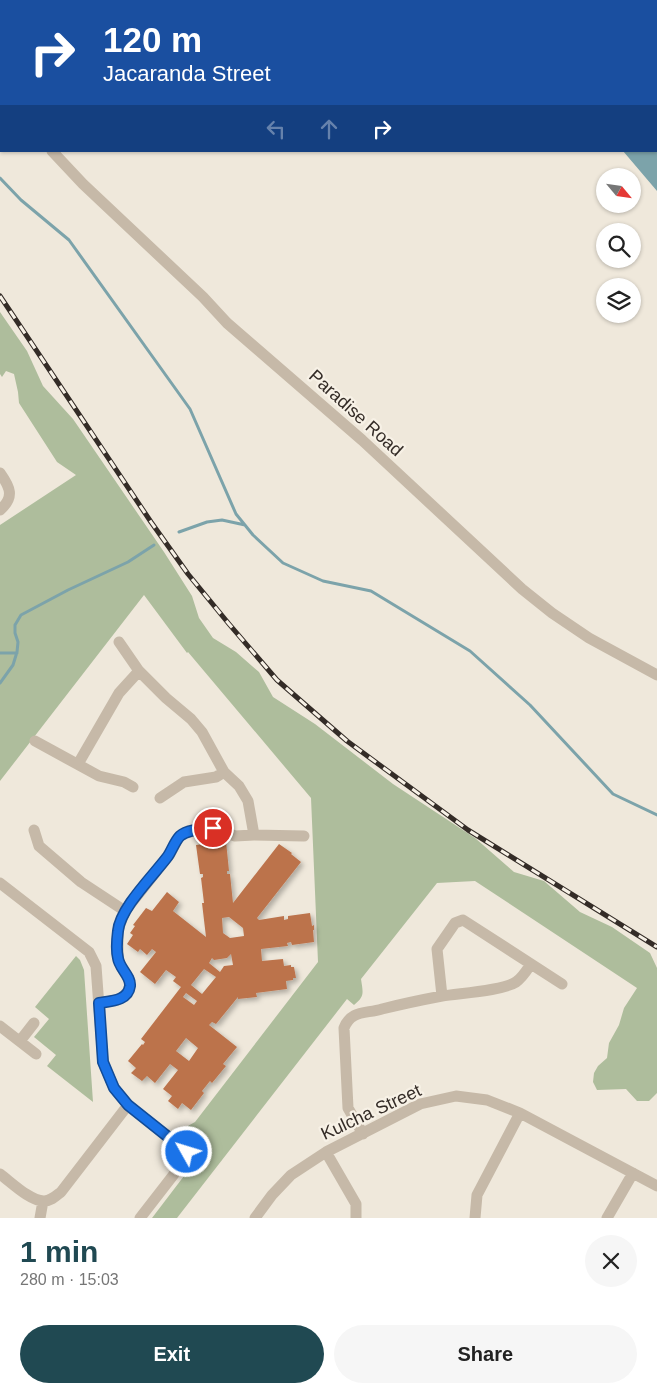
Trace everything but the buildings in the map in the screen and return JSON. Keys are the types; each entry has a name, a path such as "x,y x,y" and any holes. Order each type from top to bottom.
{"street":[{"name":"Paradise Road","path":"53,152 83,184 227,323 362,440 522,589 552,613 589,638 657,676"},
{"path":"0,473 8,484 10,492 8,502 0,510"},
{"path":"119,642 139,671 166,698 191,719 202,732 224,772 239,786 248,801 254,835"},
{"path":"78,764 119,693 139,671"},
{"path":"35,742 100,776 124,782 132,787"},
{"path":"160,798 184,782 216,777 224,772"},
{"path":"99,1003 117,1000 128,991 129,979 118,959 118,930 125,911 170,854 179,836 188,831 213,828 235,836 304,836"},
{"path":"34,830 39,846 81,882 125,911"},
{"path":"0,883 89,952 96,966 103,1062 114,1088 128,1105 187,1152 185,1160 140,1218"},
{"path":"442,996 437,949 454,923 463,920 562,984"},
{"path":"363,1134 348,1108 344,1028 347,1020 356,1014 402,1004 504,987 517,981 531,964"},
{"path":"20,1041 34,1023"},
{"path":"0,1026 36,1054"},
{"name":"Kulcha Street","path":"255,1218 272,1195 291,1175 326,1152 420,1104 456,1096 487,1100 520,1113 657,1186"},
{"path":"0,1174 28,1196 43,1201 54,1198 61,1192 128,1105"},
{"path":"475,1218 477,1195 520,1113"},
{"path":"326,1152 356,1204 356,1218"},
{"path":"607,1218 633,1172"},
{"path":"40,1218 43,1201"}],"green space":[{"path":"0,312 27,351 43,386 73,419 164,552 192,596 199,618 213,638 236,652 259,672 273,697 315,724 393,784 475,838 514,872 544,881 580,912 612,927 650,953 657,968 657,1093 649,1101 637,1101 626,1089 597,1090 593,1082 594,1073 598,1066 607,1058 609,1043 619,1025 624,1008 637,988 475,881 437,883 361,979 362,997 354,1005 347,999 177,1218 152,1218 200,1155 203,1147 202,1139 186,1127 195,1122 318,962 311,798 187,653 144,595 0,781 0,525 76,475 57,462 19,403 14,374 6,371 2,377 0,374"},
{"path":"76,956 84,970 93,1102 47,1066 56,1055 34,1037 49,1019 35,1007"}],"water":[{"path":"624,152 657,152 657,191 641,172 641,168 637,168"}],"waterway":[{"path":"0,178 21,200 69,240 190,409 236,514 253,535 283,563 323,581 371,591 470,651 530,705 613,794 657,815"},
{"path":"179,532 207,522 222,520 245,525"},
{"path":"0,683 13,665 18,642 15,625 21,615 68,590 128,562 154,545"},
{"path":"0,653 17,653"}],"railway":[{"path":"0,296 151,522 188,574 277,680 347,741 468,830 657,947"}],"route":[{"path":"187,1152 128,1105 114,1088 103,1062 99,1003 117,1000 124,996 130,985 129,979 118,959 118,930 125,911 170,854 179,836 188,831 213,828"}]}
